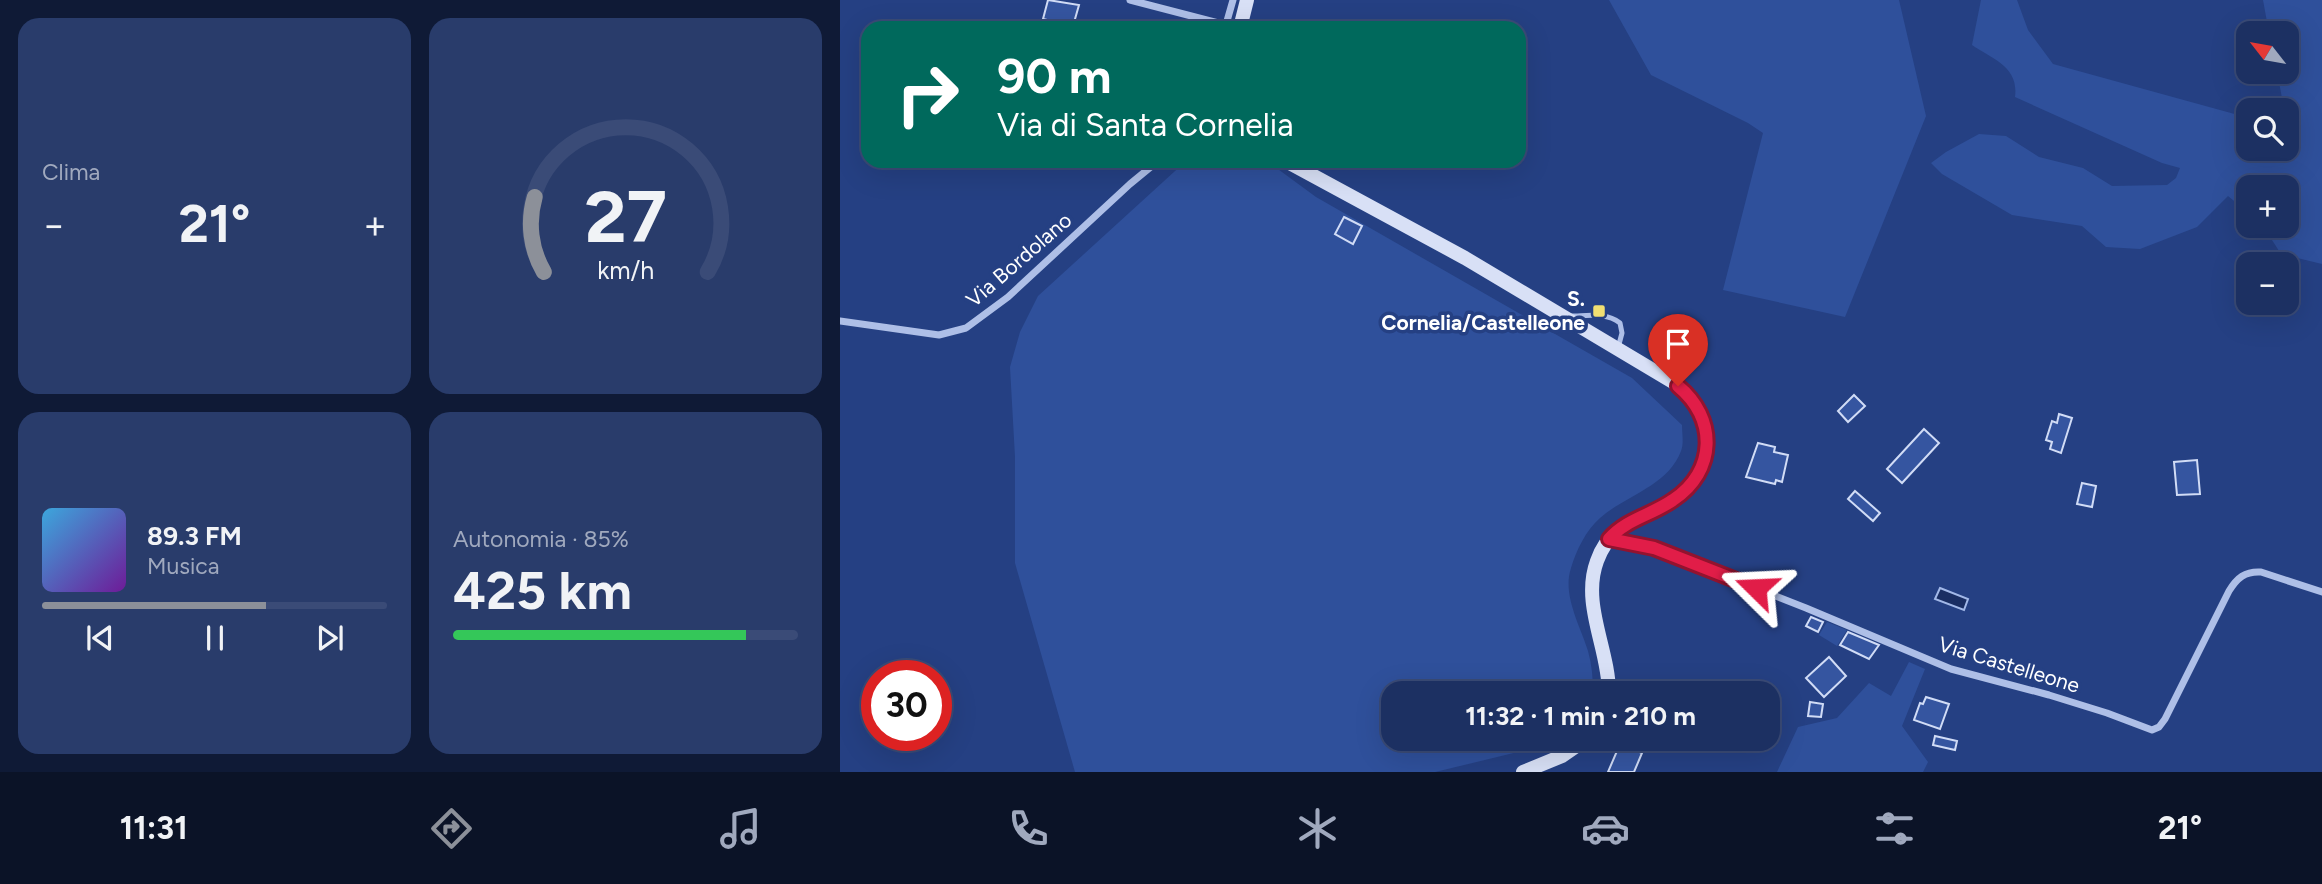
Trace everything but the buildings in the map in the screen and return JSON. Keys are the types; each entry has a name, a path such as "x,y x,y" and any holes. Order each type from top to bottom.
{"street":[{"path":"1130,0 1209,21"},
{"path":"1231,21 1233,0"},
{"path":"1235,21 1247,0"},
{"name":"Via Bordolano","path":"840,321 939,335 966,328 1008,297 1149,168"},
{"path":"1299,168 1465,258 1618,348 1684,390 1702,413 1707,437 1700,468 1682,493 1670,502 1626,523 1609,539 1597,560 1592,590 1594,612 1607,664 1608,681"},
{"name":"Via Castelleone","path":"1609,539 1662,551 1951,669 2095,709 2150,730 2157,729 2165,719 2229,590 2238,578 2246,573 2261,572 2322,593"},
{"path":"1523,772 1569,751"}],"lane":[{"path":"1564,316 1614,318 1620,323 1622,332 1618,348"}],"shaded area":[{"path":"1609,0 1899,0 1926,116 1845,317 1723,290 1763,133 1651,75"},
{"path":"1981,0 2017,0 2028,30 2053,64 2236,114 2236,161 2299,161 2299,98 2282,98 2279,84 2300,84 2300,21 2267,21 2263,0 2322,0 2322,264 2299,258 2299,252 2280,252 2271,238 2299,238 2299,175 2236,175 2236,202 2228,196 2197,227 2140,249 2106,247 2082,226 2012,215 1942,174 1931,163 1979,134 2006,136 2039,157 2083,168 2112,186 2167,185 2176,178 2180,168 2162,163 2015,97 2013,78 2009,71 1972,45"},
{"path":"1178,168 1277,168 1316,197 1632,378 1682,425 1682,448 1675,463 1657,482 1610,510 1590,528 1573,561 1569,578 1570,599 1589,656 1592,681 1381,681 1381,751 1522,751 1435,772 1075,772 1015,563 1015,457 1010,367 1020,332 1038,296"},
{"path":"1940,588 1968,599 1964,610 1935,599"},
{"path":"1827,622 1847,630 1837,646 1819,635"},
{"path":"1909,662 1925,669 1902,726 1928,762 1923,772 1777,772 1798,727 1837,718 1869,683 1891,696"}],"place":[{"name":"S. Cornelia/Castelleone","path":"1599,311"}],"route":[{"path":"1678,386 1698,407 1706,424 1707,444 1700,468 1676,498 1626,523 1609,539 1641,544 1669,553 1756,588"}]}
